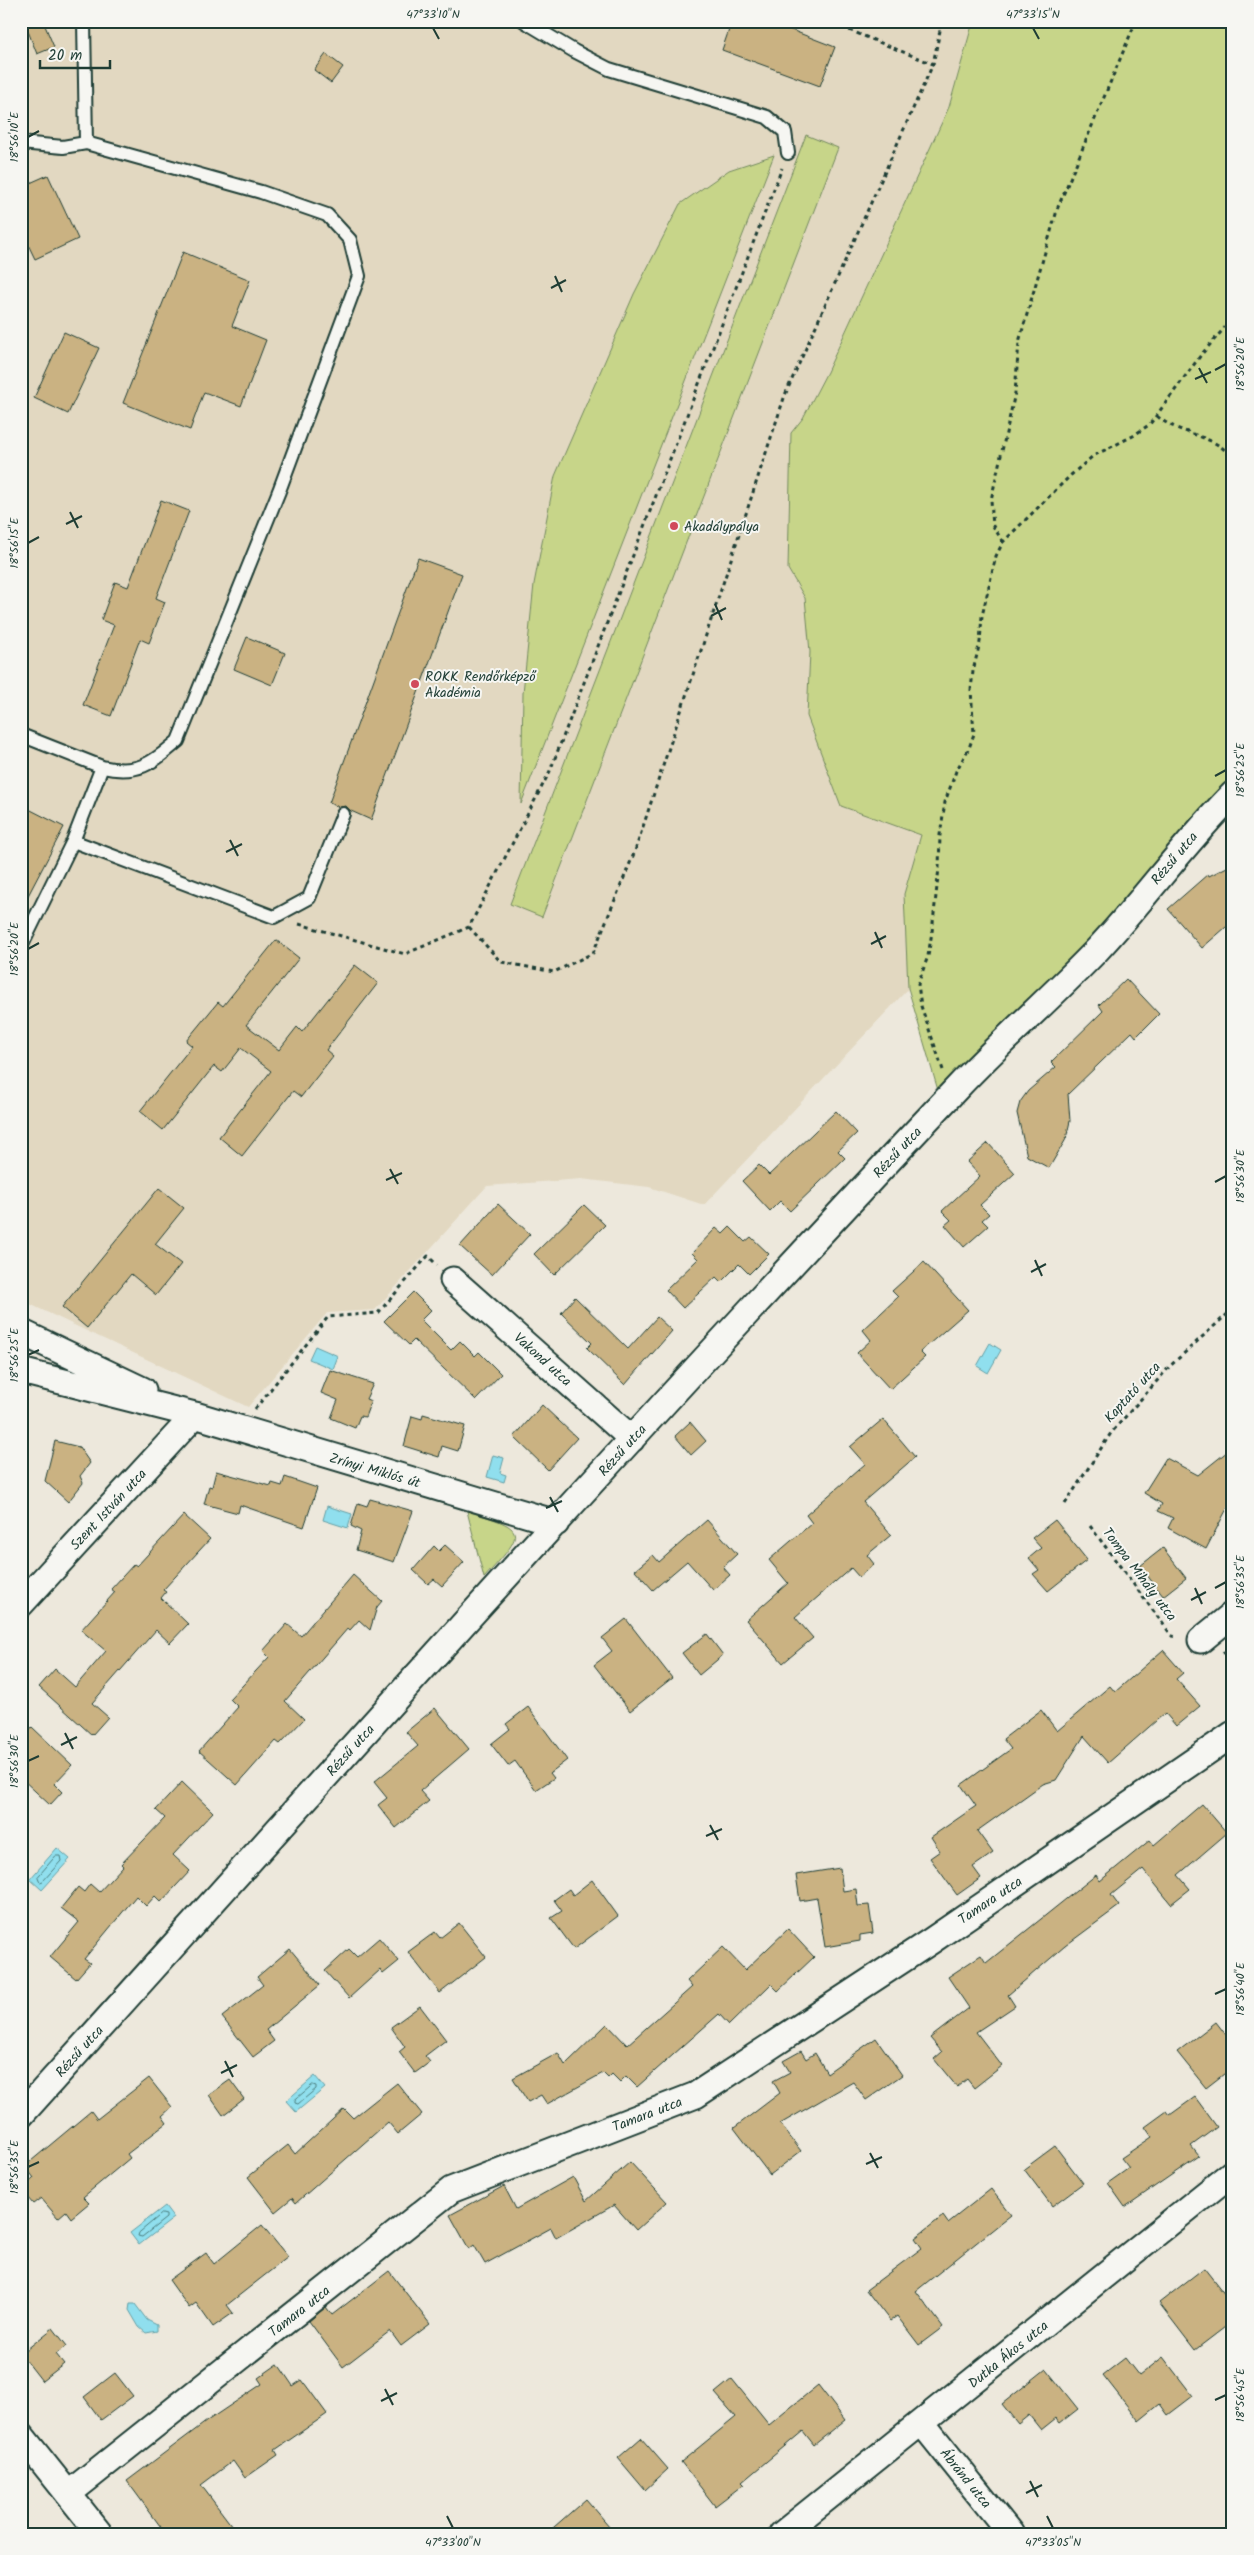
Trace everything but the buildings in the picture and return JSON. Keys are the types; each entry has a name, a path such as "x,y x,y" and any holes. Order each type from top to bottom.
{"street":[{"name":"Rézsű utca","path":"21,2115 632,1438 958,1087 1095,952 1202,825 1233,794"},
{"name":"Vakond utca","path":"453,1280 632,1438"},
{"name":"Zrínyi Miklós út","path":"21,1332 195,1415"},
{"name":"Zrínyi Miklós út","path":"21,1371 195,1415 556,1523"},
{"name":"Szent István utca","path":"21,1604 195,1415"},
{"path":"1211,1644 1233,1614"},
{"name":"Tamara utca","path":"68,2494 451,2190 696,2095 931,1941 1233,1734"},
{"name":"Dutka Ákos utca","path":"782,2534 1233,2172"},
{"name":"Ábránd utca","path":"922,2423 1011,2534"},
{"path":"21,2435 100,2534"}],"lane":[{"path":"84,21 86,143"},
{"path":"524,21 574,51 609,69 767,117 785,132 788,153"},
{"path":"21,143 64,147 86,143 262,192 327,215 350,240 359,276 279,491 178,741 154,762 122,771 102,767 21,735"},
{"path":"21,947 73,841 102,767"},
{"path":"73,841 274,917 310,898 343,814"}],"path":[{"path":"827,21 934,64"},
{"path":"469,927 501,962 554,972 593,953 635,852 785,395 934,64 942,21"},
{"path":"1003,542 993,526 990,500 1015,393 1018,342 1058,207 1136,21"},
{"path":"274,917 405,954 469,927 550,771 788,153"},
{"path":"958,1087 941,1067 921,1006 918,984 928,956 932,932 945,802 956,771 969,748 974,734 971,690 973,671 992,571 1003,542 1093,456 1133,436 1158,416 1201,355 1233,318"},
{"path":"1158,416 1172,427 1212,441 1233,459"},
{"path":"239,1429 328,1317 378,1313 428,1256 453,1280"},
{"name":"Kaptató utca","path":"1065,1504 1111,1432 1170,1366 1233,1309"},
{"name":"Tompa Mihály utca","path":"1090,1526 1172,1636 1211,1644"},
{"path":"1211,1644 1233,1665"}],"shaded area":[{"name":"ROKK Rendőrképző Akadémia","path":"21,21 971,21 971,29 949,107 808,414 808,600 810,652 841,803 921,835 908,989 704,1205 649,1187 581,1179 487,1186 375,1310 327,1313 248,1407 21,1300"}],"green space":[{"path":"971,21 1233,21 1233,794 942,1104 908,988 904,894 921,835 841,806 807,716 810,652 805,598 788,569 791,433 803,418 827,372 949,107 971,29"},
{"name":"Akadálypálya","path":"806,135 838,148 542,917 510,904"},
{"path":"774,155 521,804 523,693 534,584 555,476 634,294 680,204 729,170"},
{"path":"467,1511 502,1523 511,1528 514,1534 508,1551 484,1578"}],"water":[{"path":"990,1343 1001,1350 988,1373 977,1366"},
{"path":"315,1346 338,1356 333,1369 309,1359"},
{"path":"493,1455 504,1458 500,1473 506,1475 504,1482 487,1477"},
{"path":"327,1506 352,1514 348,1528 323,1520"},
{"path":"57,1848 70,1859 42,1890 30,1879"},
{"path":"315,2076 325,2088 296,2112 286,2101"},
{"path":"165,2206 174,2218 139,2245 130,2233"},
{"path":"130,2304 135,2304 147,2320 157,2325 157,2331 146,2333 139,2327 129,2310"}],"place":[{"name":"Akadálypálya","path":"674,526"},
{"name":"ROKK Rendőrképző Akadémia","path":"415,684"}]}
